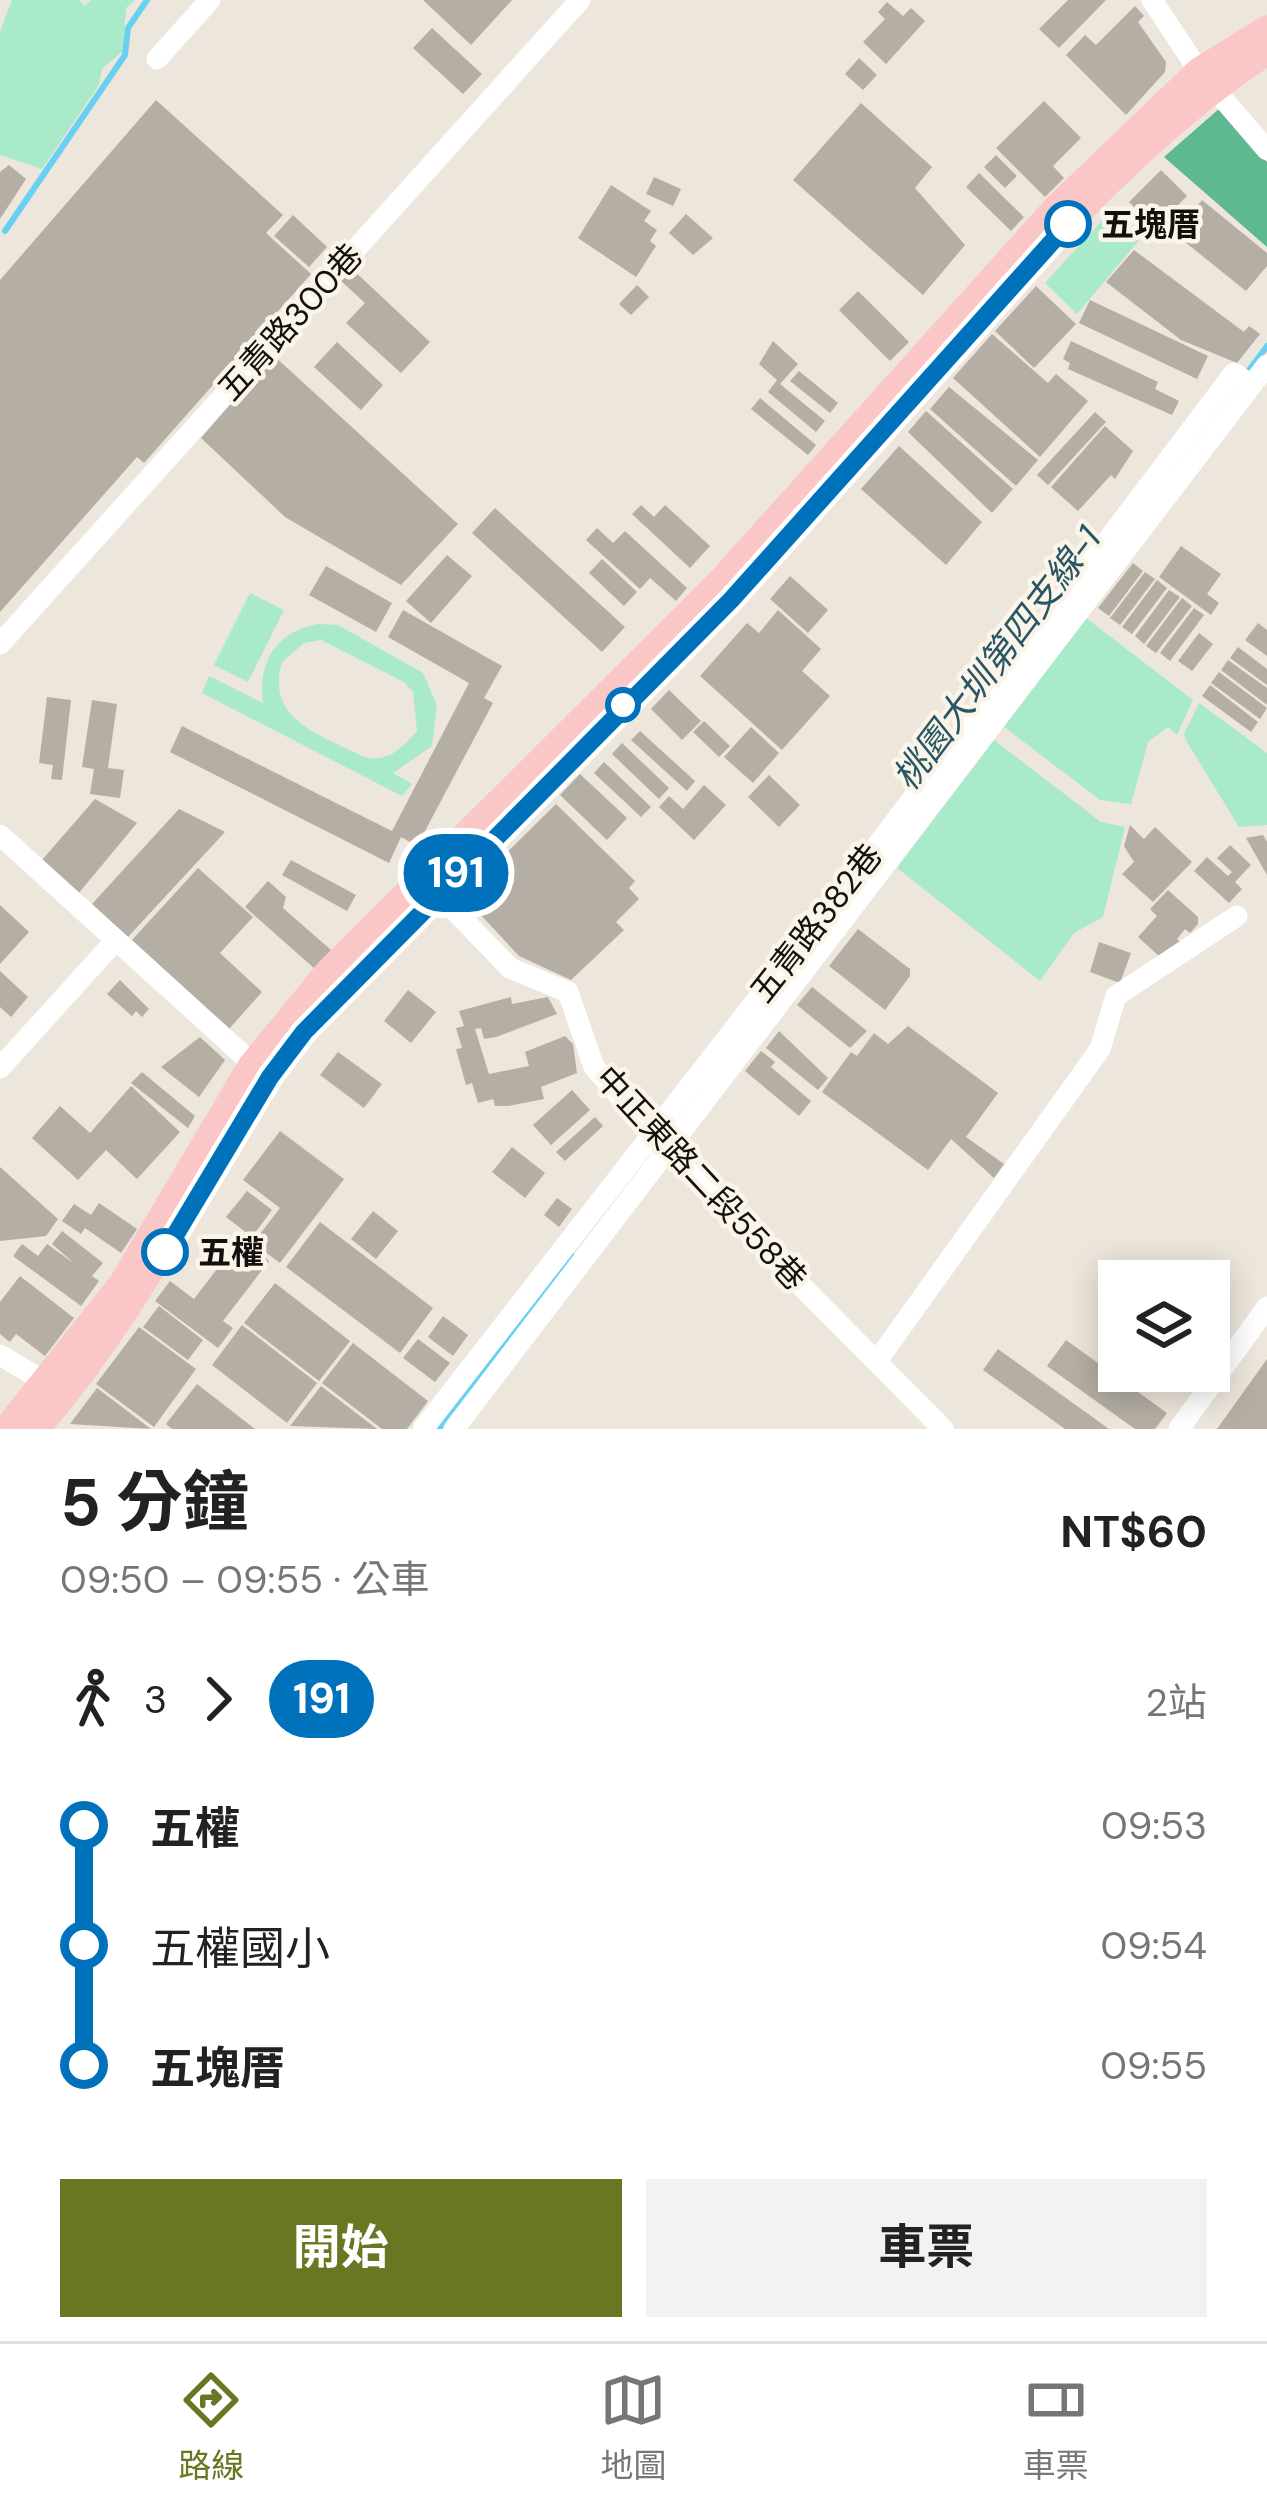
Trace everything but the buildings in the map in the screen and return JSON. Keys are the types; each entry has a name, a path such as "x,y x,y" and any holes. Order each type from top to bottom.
{"main road":[{"path":"6,1429 56,1389 142,1289 260,1072 304,1032 430,885 731,600 1069,223 1206,79 1267,29"},
{"path":"1206,79 1267,52"},
{"path":"36,1429 56,1389"}],"street":[{"path":"157,59 210,0"},
{"name":"五青路300巷","path":"0,644 580,0"},
{"path":"1152,0 1206,79 1267,150"},
{"name":"五青路382巷","path":"454,1429 668,1151 890,846 1153,501 1234,373 1251,385 1267,365"},
{"path":"0,835 260,1072"},
{"name":"五青路382巷","path":"423,1429 652,1133 890,846"},
{"name":"中正東路二段558巷","path":"430,885 510,968 568,992 594,1067 668,1151 943,1429"},
{"path":"877,1361 1100,1049 1116,996 1237,916"},
{"path":"0,1068 115,941"},
{"path":"1179,1429 1267,1307"},
{"path":"0,1355 56,1389"}],"green space":[{"path":"12,0 79,0 85,6 91,0 135,0 126,8 123,51 102,69 99,85 42,169 0,155 0,32"},
{"path":"1220,108 1267,162 1267,247 1164,157"},
{"path":"1109,213 1140,239 1077,314 1045,283"},
{"path":"250,593 284,610 248,682 214,665"},
{"path":"1086,618 1193,700 1177,735 1168,727 1148,742 1131,804 1100,800 1003,726"},
{"path":"338,625 423,673 437,705 432,746 393,773 412,784 402,796 202,693 209,676 263,703 263,674 272,651 303,628","holes":["321,640 404,682 413,692 417,731 394,753 380,758 364,757 300,723 289,712 279,682 282,662 304,643"]},
{"path":"1199,703 1267,753 1267,825 1239,827 1187,742 1184,734"},
{"path":"994,740 1101,822 1125,827 1103,917 1074,933 1040,981 897,868"}],"waterway":[{"path":"5,231 125,55 128,28 147,0"},
{"name":"桃園大圳第四支線-1","path":"1244,377 1267,346"},
{"name":"桃園大圳第四支線-1","path":"439,1429 571,1255"}],"bus line":[{"name":"191","path":"165,1252 270,1077 304,1032 537,790 731,600 1068,224"}],"place":[{"name":"五塊厝","path":"1068,224"},
{"name":"五權","path":"165,1252"}]}
